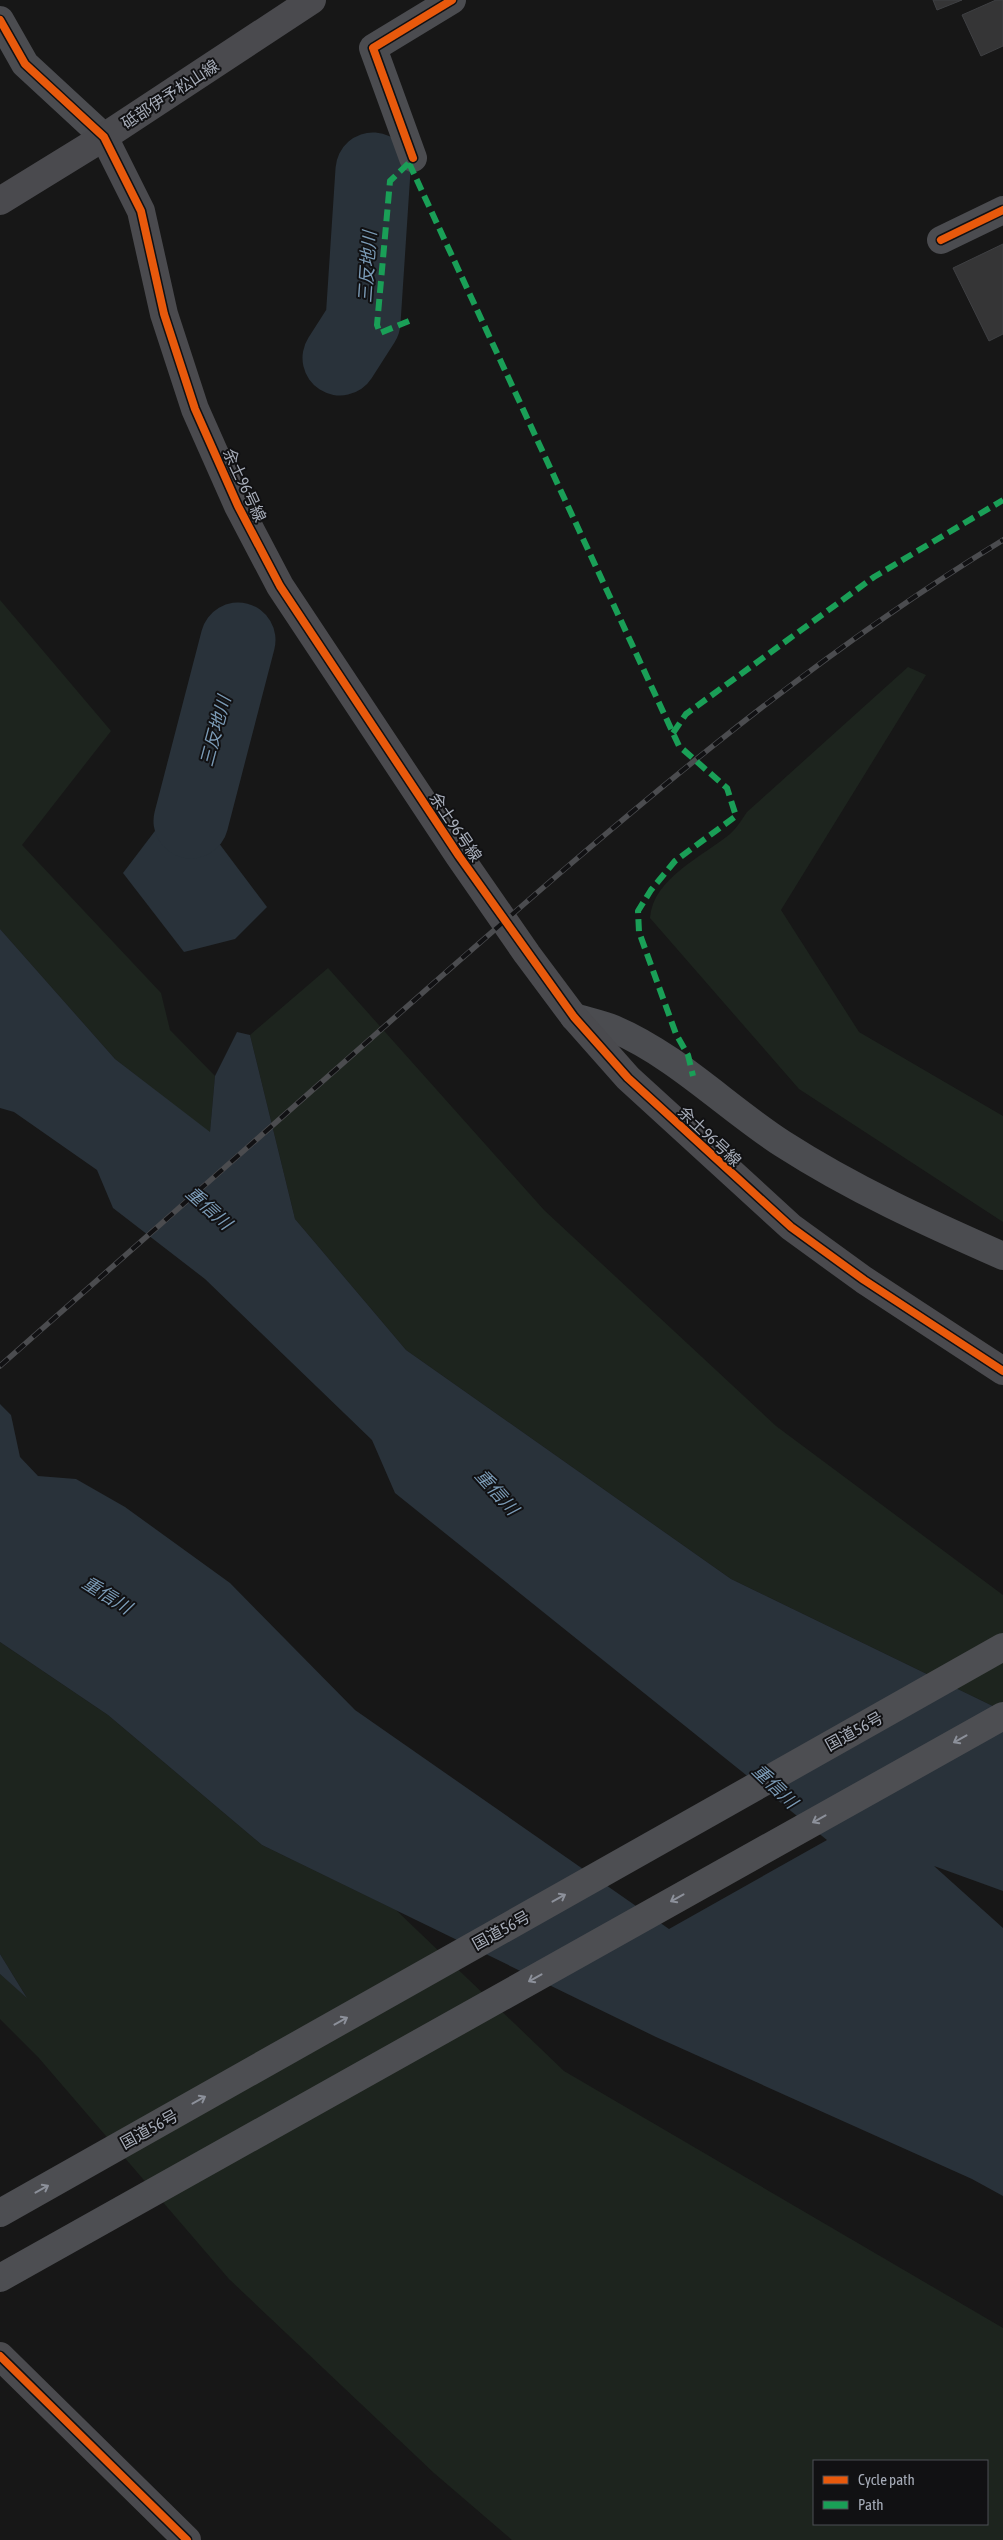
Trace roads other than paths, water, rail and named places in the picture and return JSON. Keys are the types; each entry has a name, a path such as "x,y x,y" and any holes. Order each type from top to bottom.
{"highway":[{"name":"国道56号","path":"0,2213 1003,1647"},
{"path":"0,2278 1003,1716"}],"street":[{"name":"砥部伊予松山線","path":"0,201 104,137 312,0"},
{"path":"414,158 373,48 452,0"},
{"path":"0,20 25,64 104,137"},
{"name":"余土96号線","path":"104,137 141,211 164,314 195,408 238,506 280,586 459,856 574,1017 628,1078 791,1227 864,1280 1003,1371"},
{"path":"941,240 1003,210"},
{"path":"574,1017 614,1029 654,1052 693,1076 783,1144 881,1200 1003,1256"},
{"path":"0,2356 186,2540"}],"water":[{"path":"175,818 206,826 267,907 235,939 184,952 123,873 161,823"},
{"name":"重信川","path":"0,929 115,1059 210,1132 215,1076 237,1032 250,1035 295,1219 406,1350 731,1579 1003,1711 1003,1891 934,1866 1003,1928 1003,2196 972,2179 656,2037 262,1845 108,1715 0,1642 0,1404 11,1415 20,1457 38,1476 76,1479 125,1507 230,1583 355,1710 669,1929 827,1840 395,1493 372,1440 205,1279 113,1208 97,1170 14,1112 0,1108"},
{"path":"0,1954 27,1998 0,1974"}],"waterway":[{"name":"三反地川","path":"340,358 363,322 373,170"},
{"name":"三反地川","path":"191,821 238,640"}],"railway":[{"path":"0,1366 436,981 640,805 710,748 853,639 927,588 1003,540"}]}
